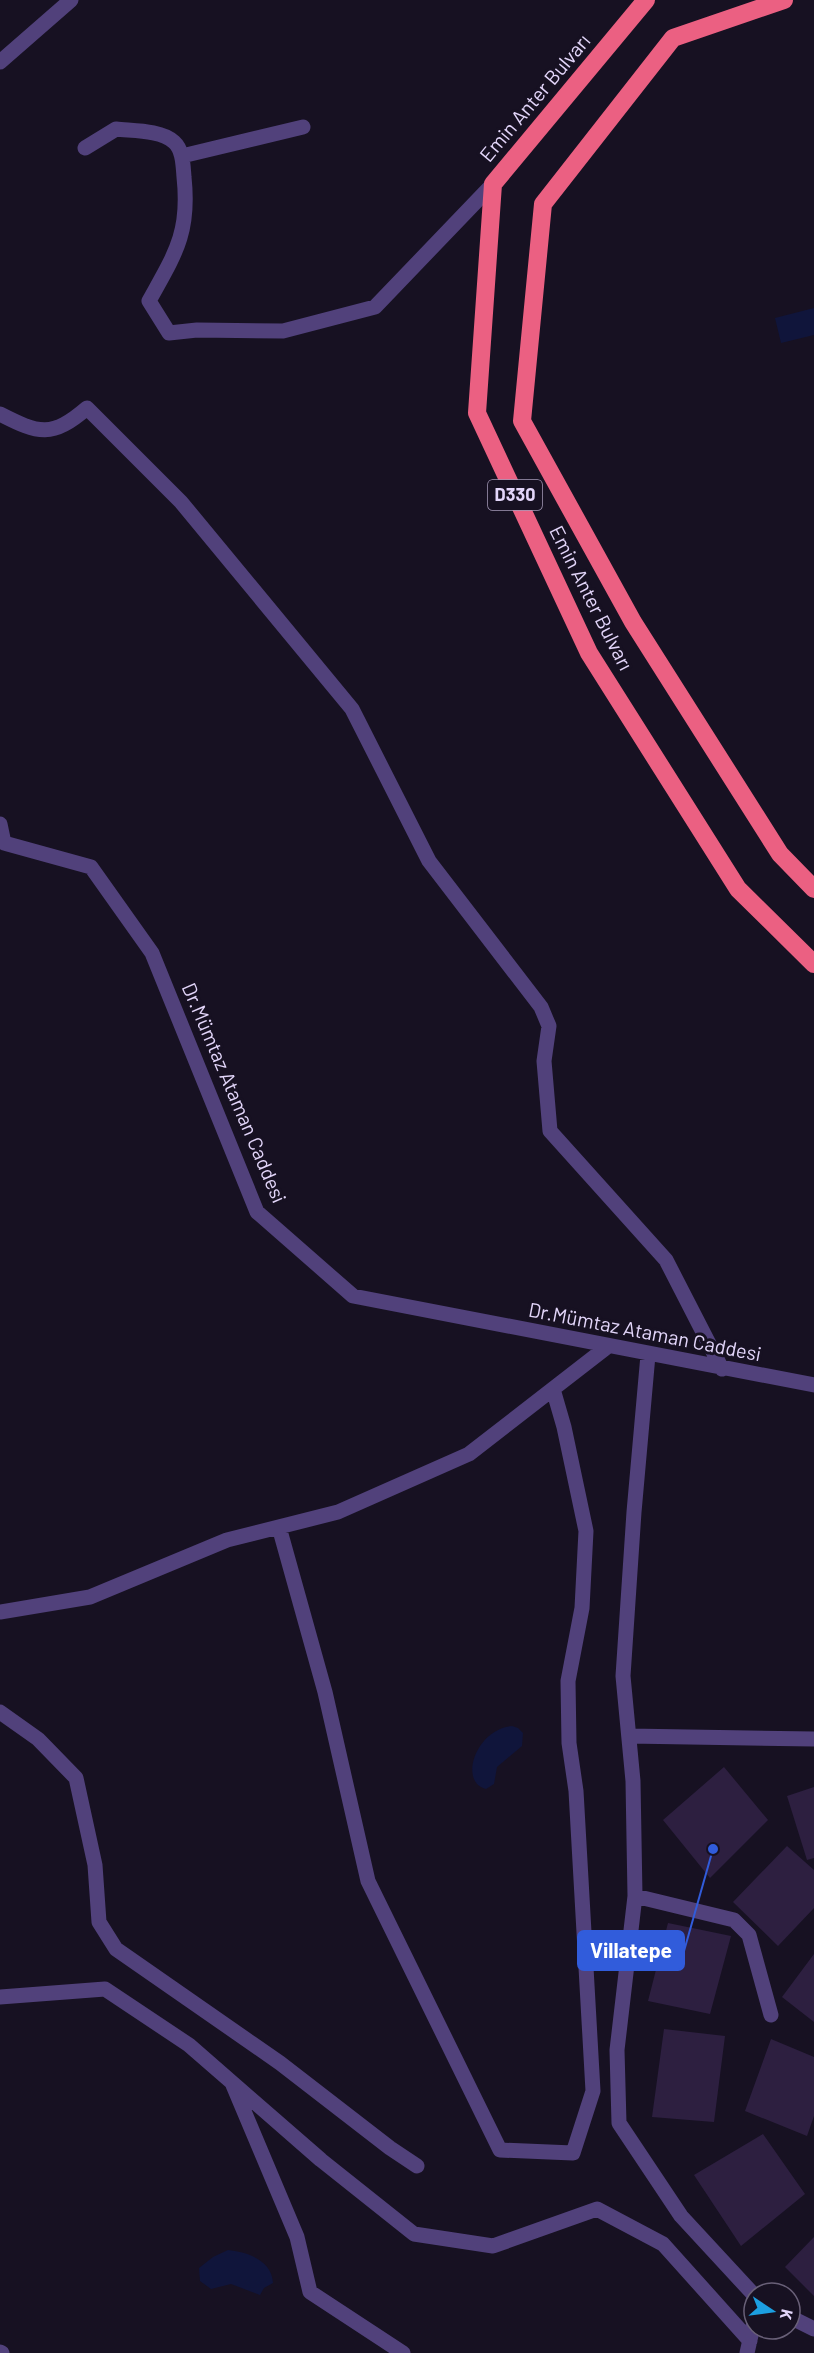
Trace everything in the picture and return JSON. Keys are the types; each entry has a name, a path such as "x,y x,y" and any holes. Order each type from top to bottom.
{"highway":[{"name":"Emin Anter Bulvarı","path":"646,0 493,184 477,413 589,653 738,889 814,964"},
{"name":"Emin Anter Bulvarı","path":"784,0 673,38 543,204 522,421 633,622 780,854 814,889"}],"street":[{"path":"0,62 71,0"},
{"path":"182,156 303,127"},
{"path":"85,148 116,129 160,136 174,142 182,156 186,217 180,245 149,302 169,333 197,330 283,331 375,307 493,184"},
{"path":"0,414 33,430 66,426 87,408 181,502 352,709 429,861 541,1006 549,1026 544,1061 550,1131 666,1260 722,1369"},
{"path":"0,824 2,844"},
{"name":"Dr.Mümtaz Ataman Caddesi","path":"2,844 91,867 152,953 257,1212 353,1296 648,1355 814,1385"},
{"path":"0,1612 90,1597 227,1540 338,1512 469,1454 607,1347"},
{"path":"648,1355 623,1676 633,1781 635,1896 617,2050 619,2123 681,2216 742,2282"},
{"path":"279,1527 325,1692 369,1881 500,2151 573,2153 593,2091 576,1791 569,1743 568,1681 582,1608 586,1531 564,1427 553,1389"},
{"path":"0,1712 38,1739 76,1778 95,1865 99,1922 116,1949 280,2063 390,2148 417,2166"},
{"path":"629,1736 814,1739"},
{"path":"635,1896 734,1920 749,1935 771,2014"},
{"path":"0,1997 105,1989 189,2045 321,2160 414,2234 493,2246 597,2209 663,2244 749,2347"},
{"path":"231,2081 255,2142 297,2236 310,2292 403,2353"}],"shaded area":[{"path":"814,308 814,335 781,343 775,318"},
{"path":"512,1726 523,1733 522,1746 497,1767 494,1784 486,1789 473,1777 472,1767 475,1756 489,1736 499,1729"},
{"path":"228,2250 250,2255 263,2263 272,2275 273,2283 264,2288 260,2295 231,2284 211,2289 200,2281 199,2268 213,2257"}],"building":[{"path":"724,1767 768,1820 710,1878 663,1820"},
{"path":"814,1787 814,1858 807,1860 787,1796"},
{"path":"787,1846 814,1870 814,1908 778,1946 733,1902"},
{"path":"668,1923 731,1936 710,2014 648,2001"},
{"path":"814,1954 814,2022 782,1997"},
{"path":"664,2029 725,2036 714,2122 652,2117"},
{"path":"771,2039 814,2057 814,2116 807,2136 745,2111"},
{"path":"763,2134 805,2194 741,2246 694,2175"},
{"path":"814,2237 814,2296 802,2284 802,2281 799,2281 785,2267"}],"place":[{"name":"Villatepe","path":"713,1849"}]}
